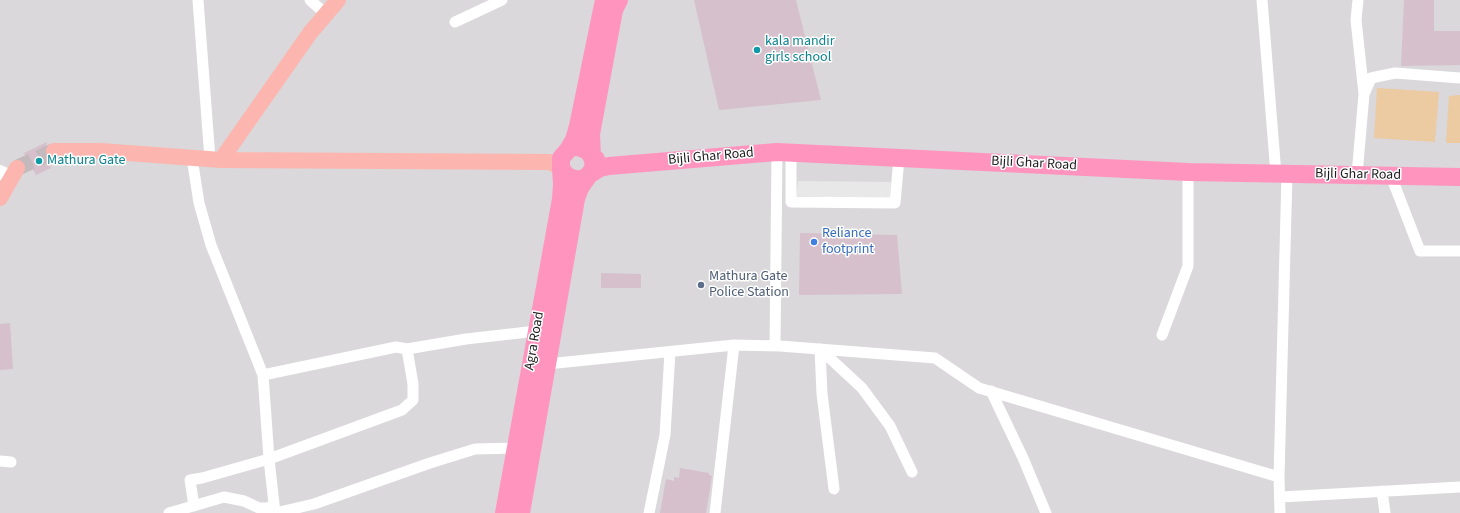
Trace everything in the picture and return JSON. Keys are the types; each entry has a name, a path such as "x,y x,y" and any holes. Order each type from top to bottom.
{"main road":[{"path":"216,160 310,33 338,0"},
{"name":"Agra Road","path":"504,513 561,199 561,158 574,140 578,126 604,0"},
{"path":"589,175 594,165 592,157 591,134 614,10 619,0"},
{"path":"54,151 101,150 216,160 561,158 578,147 588,151 592,157 609,166"},
{"name":"Bijli Ghar Road","path":"609,166 784,152 1188,172 1460,177"},
{"path":"561,158 568,178 573,180 584,178 600,168 609,166"},
{"path":"0,198 9,172"},
{"name":"Agra Road","path":"522,513 576,199 580,188 589,175"}],"street":[{"path":"198,0 216,160"},
{"path":"310,0 326,14"},
{"path":"455,22 502,0"},
{"path":"1262,0 1282,174 1279,477 1281,497 1280,513"},
{"path":"1357,175 1364,94 1356,20 1358,0"},
{"path":"1364,94 1371,78 1395,73 1460,78"},
{"path":"784,152 791,202 895,202 899,158"},
{"path":"775,346 784,152"},
{"path":"192,158 199,204 211,244 263,375 269,459 275,511"},
{"path":"1162,335 1188,266 1188,172"},
{"path":"1391,176 1420,251 1460,251"},
{"path":"263,375 396,347 407,349 537,331"},
{"path":"547,364 734,345 775,346 936,358 979,388 1279,477"},
{"path":"715,513 734,345"},
{"path":"194,506 190,480 269,459 402,410 412,400 413,384 407,349"},
{"path":"820,349 862,388 890,426 912,472"},
{"path":"820,349 822,394 834,489"},
{"path":"649,513 665,435 670,352"},
{"path":"991,391 1023,458 1046,513"},
{"path":"169,513 224,497 244,501 259,508 266,508 275,511 314,504 430,463 475,449 516,448"},
{"path":"1281,497 1460,487"},
{"path":"1382,491 1385,513"}],"shaded area":[{"path":"0,0 1460,0 1460,513 0,513"},
{"path":"1377,88 1439,92 1435,142 1374,138"},
{"path":"1460,95 1460,143 1446,143 1449,96"},
{"path":"798,181 891,182 890,199 796,196"}],"building":[{"name":"kala mandir girls school","path":"694,0 796,0 821,100 719,110"},
{"path":"1404,0 1434,0 1434,31 1460,31 1460,65 1401,66"},
{"name":"Mathura Gate","path":"47,142 45,151 51,168 36,175 24,153"},
{"path":"800,233 897,235 902,294 799,295"},
{"path":"601,273 641,274 641,288 601,288"},
{"path":"10,323 13,369 0,370 0,324"},
{"path":"680,468 709,473 709,475 712,476 706,513 660,513 666,479 674,481 674,477 679,478"}],"tunnel":[{"path":"17,168 54,151"}],"place":[{"name":"kala mandir girls school","path":"757,50"},
{"name":"Mathura Gate","path":"39,161"},
{"name":"Reliance footprint","path":"814,242"},
{"name":"Mathura Gate Police Station","path":"701,285"}]}
